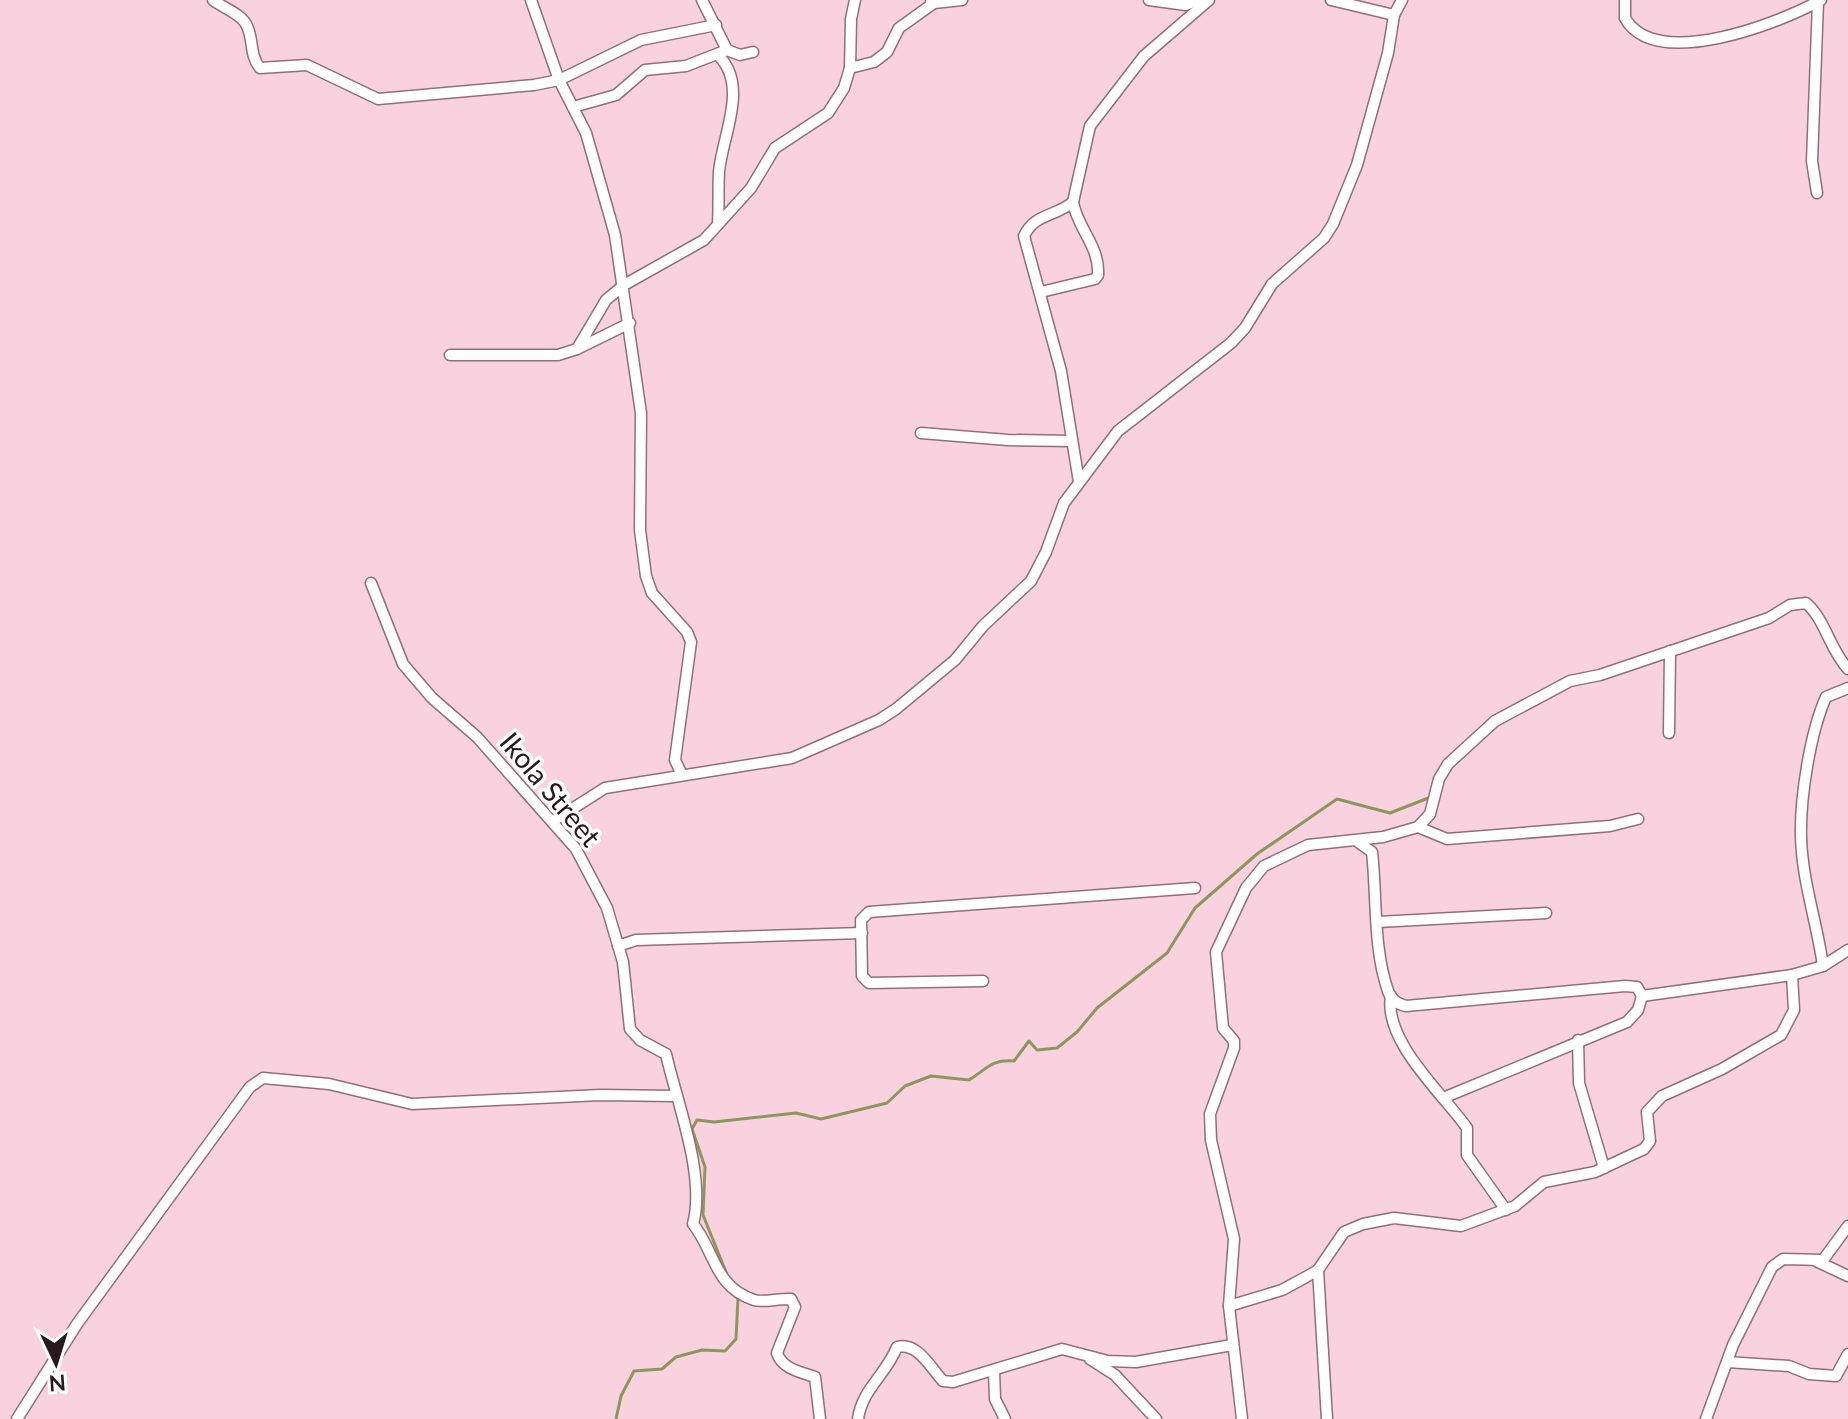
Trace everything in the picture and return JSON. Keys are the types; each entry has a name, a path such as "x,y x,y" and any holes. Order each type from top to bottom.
{"street":[{"path":"213,0 248,26 254,61 260,68 307,65 378,99 559,80 641,40 716,25"},
{"path":"531,0 559,80 586,133 606,197 624,285 641,413 640,530 646,576 652,593 687,632 691,642 675,760 682,775"},
{"path":"702,0 716,25 732,77 733,98 719,171 718,224"},
{"path":"577,349 606,300 624,285 704,240 751,188 775,148 791,134 828,113 844,88 850,68 851,19 855,0"},
{"path":"850,68 874,62 887,52 899,28 933,2 962,0"},
{"path":"1149,0 1186,5 1198,0"},
{"path":"1041,292 1095,279 1098,275 1093,246 1075,218 1073,202 1090,126 1144,56 1209,0"},
{"path":"1331,0 1394,15"},
{"path":"553,821 605,788 792,758 896,709 955,660 983,626 1031,581 1046,552 1064,503 1118,431 1231,343 1245,328 1272,284 1324,238 1341,208 1357,165 1388,53 1394,15 1402,0"},
{"path":"1625,0 1625,18 1639,34 1665,40 1711,41 1820,1 1812,161 1817,193"},
{"path":"1792,0 1803,8"},
{"path":"573,107 616,95 645,70 686,66 723,53 740,55 753,52"},
{"path":"1073,202 1030,223 1024,236 1061,371 1072,441 1078,459 1079,482"},
{"path":"450,355 558,355 630,323"},
{"path":"921,433 1072,441"},
{"name":"Ikola Street","path":"371,583 403,664 432,698 477,737 553,821 576,849 602,894 618,946 630,1029 640,1040 666,1054 693,1167 697,1210 693,1224 703,1236 719,1276 755,1301 791,1299 795,1307 777,1353 779,1359 790,1368 815,1377 820,1419"},
{"path":"1242,1419 1229,1306 1234,1239 1211,1140 1210,1114 1234,1041 1223,1028 1216,952 1246,888 1264,866 1308,845 1383,837 1418,827 1430,814 1439,779 1448,764 1495,721 1570,681 1769,618 1790,605 1806,603 1848,669"},
{"path":"1669,733 1670,651"},
{"path":"1823,966 1801,837 1818,714 1826,697 1848,688"},
{"path":"1418,827 1447,839 1610,826 1638,819"},
{"path":"1352,840 1368,846 1372,852 1390,1008 1413,1064 1467,1128 1469,1159 1506,1210"},
{"path":"983,981 869,983 862,976 861,920 869,912 1195,888"},
{"path":"1378,922 1546,913"},
{"path":"618,946 636,940 862,933"},
{"path":"1642,996 1792,975 1823,966 1848,950"},
{"path":"1229,1306 1282,1290 1318,1270 1344,1232 1376,1219 1394,1218 1461,1226 1506,1210 1544,1182 1604,1168 1648,1144 1646,1116 1658,1099 1722,1069 1781,1035 1794,1010 1792,975"},
{"path":"1391,996 1398,1004 1413,1006 1625,986 1637,987 1642,996 1638,1010 1627,1022 1443,1098"},
{"path":"1578,1040 1579,1083 1604,1168"},
{"path":"17,1419 77,1324 250,1087 263,1078 329,1084 412,1104 600,1095 676,1096"},
{"path":"1706,1419 1727,1362 1776,1262 1783,1259 1823,1260 1848,1226"},
{"path":"1816,1261 1848,1276"},
{"path":"1318,1270 1327,1419"},
{"path":"858,1419 864,1395 887,1369 897,1347 916,1350 943,1381 959,1382 1047,1352 1072,1349 1108,1361 1136,1362 1232,1345"},
{"path":"1083,1353 1115,1375 1156,1419"},
{"path":"1727,1362 1789,1366 1826,1377 1836,1376 1848,1354"},
{"path":"994,1371 995,1399 1005,1419"}],"waterway":[{"path":"728,1277 703,1215 705,1167 692,1129 697,1120 714,1122 796,1113 821,1119 887,1103 905,1086 931,1076 969,1080 994,1063 1014,1061 1029,1041 1037,1050 1057,1048 1077,1032 1097,1008 1167,953 1195,908 1257,854 1337,799 1390,813 1431,797"},
{"path":"616,1419 621,1396 634,1371 662,1369 676,1357 702,1350 725,1351 736,1339 738,1298"}]}
